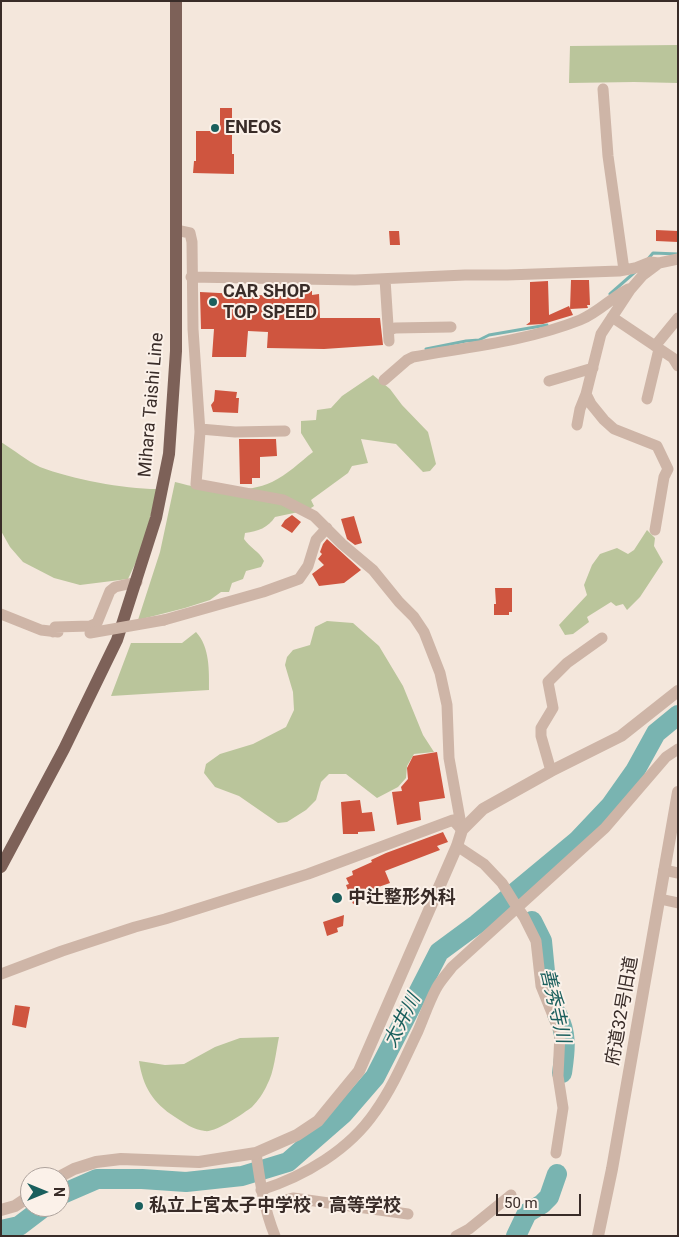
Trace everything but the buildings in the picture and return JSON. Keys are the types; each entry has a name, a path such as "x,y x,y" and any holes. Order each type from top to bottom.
{"main road":[{"name":"Mihara Taishi Line","path":"1,867 64,749 117,640 156,518 169,454 176,351 176,1"}],"street":[{"path":"603,90 608,156 624,270"},
{"path":"176,230 190,233 192,242 191,277 200,429 196,484 283,500 314,516 373,570 414,617 424,632 440,673 447,705 449,758 462,830"},
{"path":"191,277 317,280 385,279 465,274 507,275 624,270 650,262 660,263 678,259"},
{"path":"576,426 601,334 643,275 660,263"},
{"path":"385,279 389,335 395,328 451,327"},
{"path":"384,380 407,360 413,358 542,334 582,319 634,286"},
{"path":"612,317 673,358 678,366"},
{"path":"651,397 657,347 678,318"},
{"path":"549,381 593,368"},
{"path":"586,394 591,404 614,429 657,446 668,469 664,477 655,530"},
{"path":"200,429 235,432 285,431"},
{"path":"666,464 678,460"},
{"path":"1,614 41,630 65,633 90,633 164,620 299,580 308,566 316,540 327,528"},
{"path":"53,632 55,627 90,626 98,623 110,591 115,587 137,582"},
{"path":"551,771 541,736 541,728 553,708 548,682 567,664 602,638"},
{"path":"70,1170 96,1162 121,1159 199,1162 257,1156 297,1135 318,1120 359,1071 457,846 462,830 482,809 551,771 621,736 678,692"},
{"path":"261,1189 295,1176 322,1162 341,1149 358,1133 376,1112 398,1073 437,988 452,967 516,906 604,828 662,762 674,750 678,749"},
{"name":"府道32号旧道","path":"598,1236 612,1169 678,792"},
{"path":"1,974 62,951 135,927 314,872 453,820 462,830"},
{"path":"457,846 484,864 502,883 524,916 536,941 542,986 560,1033 558,1076 563,1108 556,1153"},
{"path":"664,870 678,873"},
{"path":"660,899 678,903"},
{"path":"257,1156 261,1189 275,1236"},
{"path":"456,1236 470,1229 511,1196"},
{"path":"265,1206 293,1198 408,1214"},
{"path":"1,1210 20,1203"}],"green space":[{"path":"678,45 678,83 569,83 570,46"},
{"path":"373,375 390,389 402,405 428,432 436,464 430,471 423,472 396,444 361,439 368,463 352,466 348,473 311,500 314,506 308,510 275,517 262,528 245,533 244,539 264,561 261,567 246,571 243,579 232,583 229,592 221,592 210,600 185,608 138,620 160,552 175,482 211,489 237,490 261,486 278,479 313,452 301,433 301,421 316,420 317,410 331,408 342,396"},
{"path":"1,442 35,465 53,471 113,485 157,489 143,547 128,579 80,585 54,578 23,562 10,547 1,531"},
{"path":"647,530 655,538 654,546 663,562 640,597 627,610 623,604 616,606 611,602 587,617 589,622 573,634 565,635 559,625 587,595 584,585 592,565 600,554 617,548 628,554 634,550"},
{"path":"327,621 353,623 379,646 403,686 423,735 434,752 414,754 407,766 406,778 398,787 377,798 346,774 329,774 321,782 316,800 306,810 287,822 278,823 239,796 215,787 204,773 206,764 220,754 253,744 286,727 294,710 293,692 285,665 287,657 293,650 310,645 315,627"},
{"path":"196,632 201,638 206,652 209,667 209,690 111,696 131,643 182,643"},
{"path":"279,1037 271,1074 266,1088 259,1099 252,1107 236,1118 210,1131 189,1126 167,1112 150,1094 143,1079 139,1061 165,1065 184,1064 215,1047 240,1038"}],"waterway":[{"path":"648,259 653,253 678,254"},
{"path":"610,294 635,272"},
{"path":"426,349 547,325"},
{"name":"太井川","path":"70,1191 97,1179 142,1179 186,1182 242,1176 288,1162 343,1114 375,1077 439,952 477,924 577,841 611,805 635,771 656,733 678,715"},
{"name":"善秀寺川","path":"532,921 542,941 546,982"},
{"name":"善秀寺川","path":"557,1014 564,1036 565,1050 562,1073"},
{"name":"善秀寺川","path":"516,1236 527,1213 542,1204 549,1197 557,1174"},
{"name":"太井川","path":"1,1230 19,1226 31,1217"}],"place":[{"name":"ENEOS","path":"215,128"},
{"name":"CAR SHOP TOP SPEED","path":"213,302"},
{"name":"中辻整形外科","path":"337,898"},
{"name":"私立上宮太子中学校・高等学校","path":"139,1206"}]}
